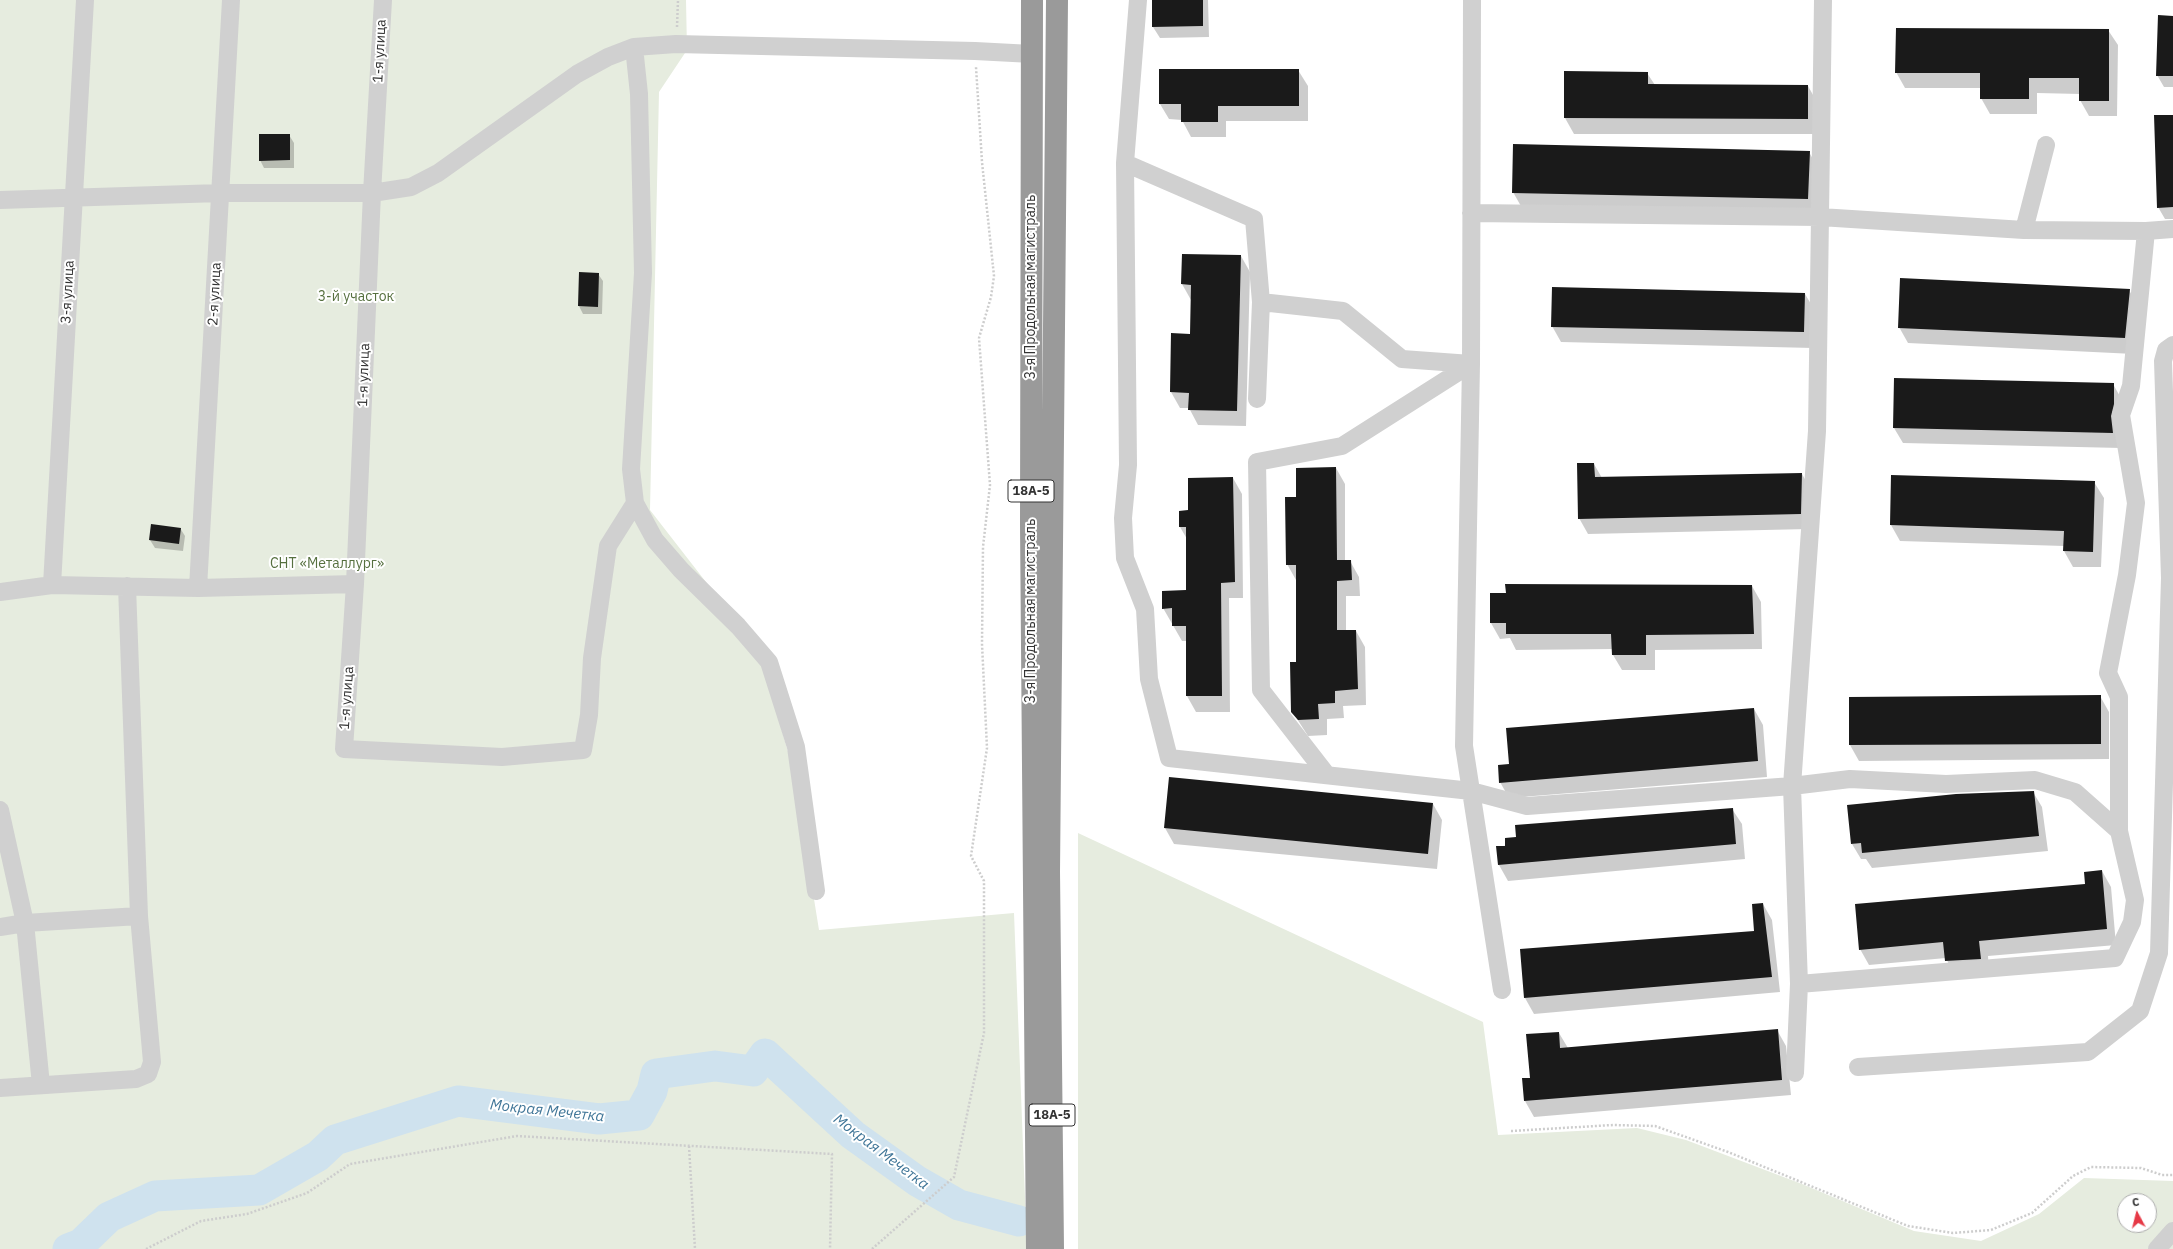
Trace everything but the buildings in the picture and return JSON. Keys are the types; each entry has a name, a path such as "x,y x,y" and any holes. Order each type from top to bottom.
{"highway":[{"name":"3-я Продольная магистраль","path":"1032,0 1030,524 1042,982"},
{"name":"3-я Продольная магистраль","path":"1042,982 1049,871 1057,0"},
{"name":"18А-5","path":"1037,1249 1042,982"},
{"name":"18А-5","path":"1042,982 1053,1249"}],"street":[{"name":"3-я улица","path":"52,585 85,0"},
{"name":"2-я улица","path":"198,588 231,0"},
{"name":"1-я улица","path":"383,0 372,193 354,584 344,749 502,757 583,750 589,715 592,658 608,546 635,503"},
{"path":"1138,0 1125,163 1128,457 1123,518 1125,558 1144,609 1150,679 1169,758 1471,791 1526,806 1792,786 1850,779 1946,784 2035,780 2075,792 2119,831"},
{"path":"1472,0 1471,364 1464,746 1502,990"},
{"path":"1795,1073 1799,984 1792,786 1818,431 1823,0"},
{"path":"0,200 73,196 220,193 372,193 412,187 438,173 577,74 608,57 634,47 676,44 975,50 1032,54"},
{"path":"634,47 639,94 644,273 631,469 635,503 655,540 681,570 738,626 769,662 796,747 816,891"},
{"path":"2024,230 2046,145"},
{"path":"1125,163 1254,219 1261,302 1257,399"},
{"path":"1471,213 1820,217 2024,230 2173,230"},
{"path":"1799,984 2115,958 2132,922 2135,900 2119,831 2119,697 2108,673 2127,575 2136,503 2121,415 2131,386 2146,231"},
{"path":"1261,302 1343,311 1402,359 1471,364"},
{"path":"1858,1067 2088,1052 2140,1011 2159,953 2170,578 2163,361 2166,350 2173,345"},
{"path":"1327,775 1261,690 1257,462 1342,446 1471,364"},
{"path":"0,592 52,585 198,588 354,584"},
{"path":"0,1088 136,1079 148,1074 152,1062 139,916 127,586"},
{"path":"0,810 25,923 41,1085"},
{"path":"0,926 139,916"},
{"path":"2157,1249 2173,1231"}],"path":[{"path":"676,44 678,0"},
{"path":"872,1249 954,1177 984,1034 984,881 971,856 988,748 982,644 983,547 990,485 979,338 991,297 994,276 982,162 975,50"},
{"path":"1511,1131 1613,1125 1655,1126 1728,1152 1908,1226 1953,1233 1992,1230 2032,1213 2073,1176 2091,1167 2141,1168 2162,1175 2173,1176"},
{"path":"146,1249 201,1221 247,1214 307,1193 350,1164 517,1136 832,1154 830,1249"},
{"path":"689,1146 695,1249"}],"green space":[{"name":"СНТ «Металлург»","path":"0,0 686,0 687,50 659,92 650,510 758,649 793,769 819,930 1014,913 1027,1249 0,1249"},
{"path":"1078,833 1483,1022 1498,1135 1637,1128 1686,1140 1802,1184 1914,1231 1981,1241 2039,1214 2084,1178 2173,1181 2173,1249 1078,1249"}],"waterway":[{"name":"Мокрая Мечетка","path":"68,1249 81,1244 109,1217 155,1196 259,1190 318,1156 335,1140 458,1101 599,1119 639,1115 652,1091 656,1074 715,1066 753,1071 765,1054 853,1135 917,1181 959,1205 1019,1221"}],"park label":[{"name":"3-й участок","path":"356,297"}]}
